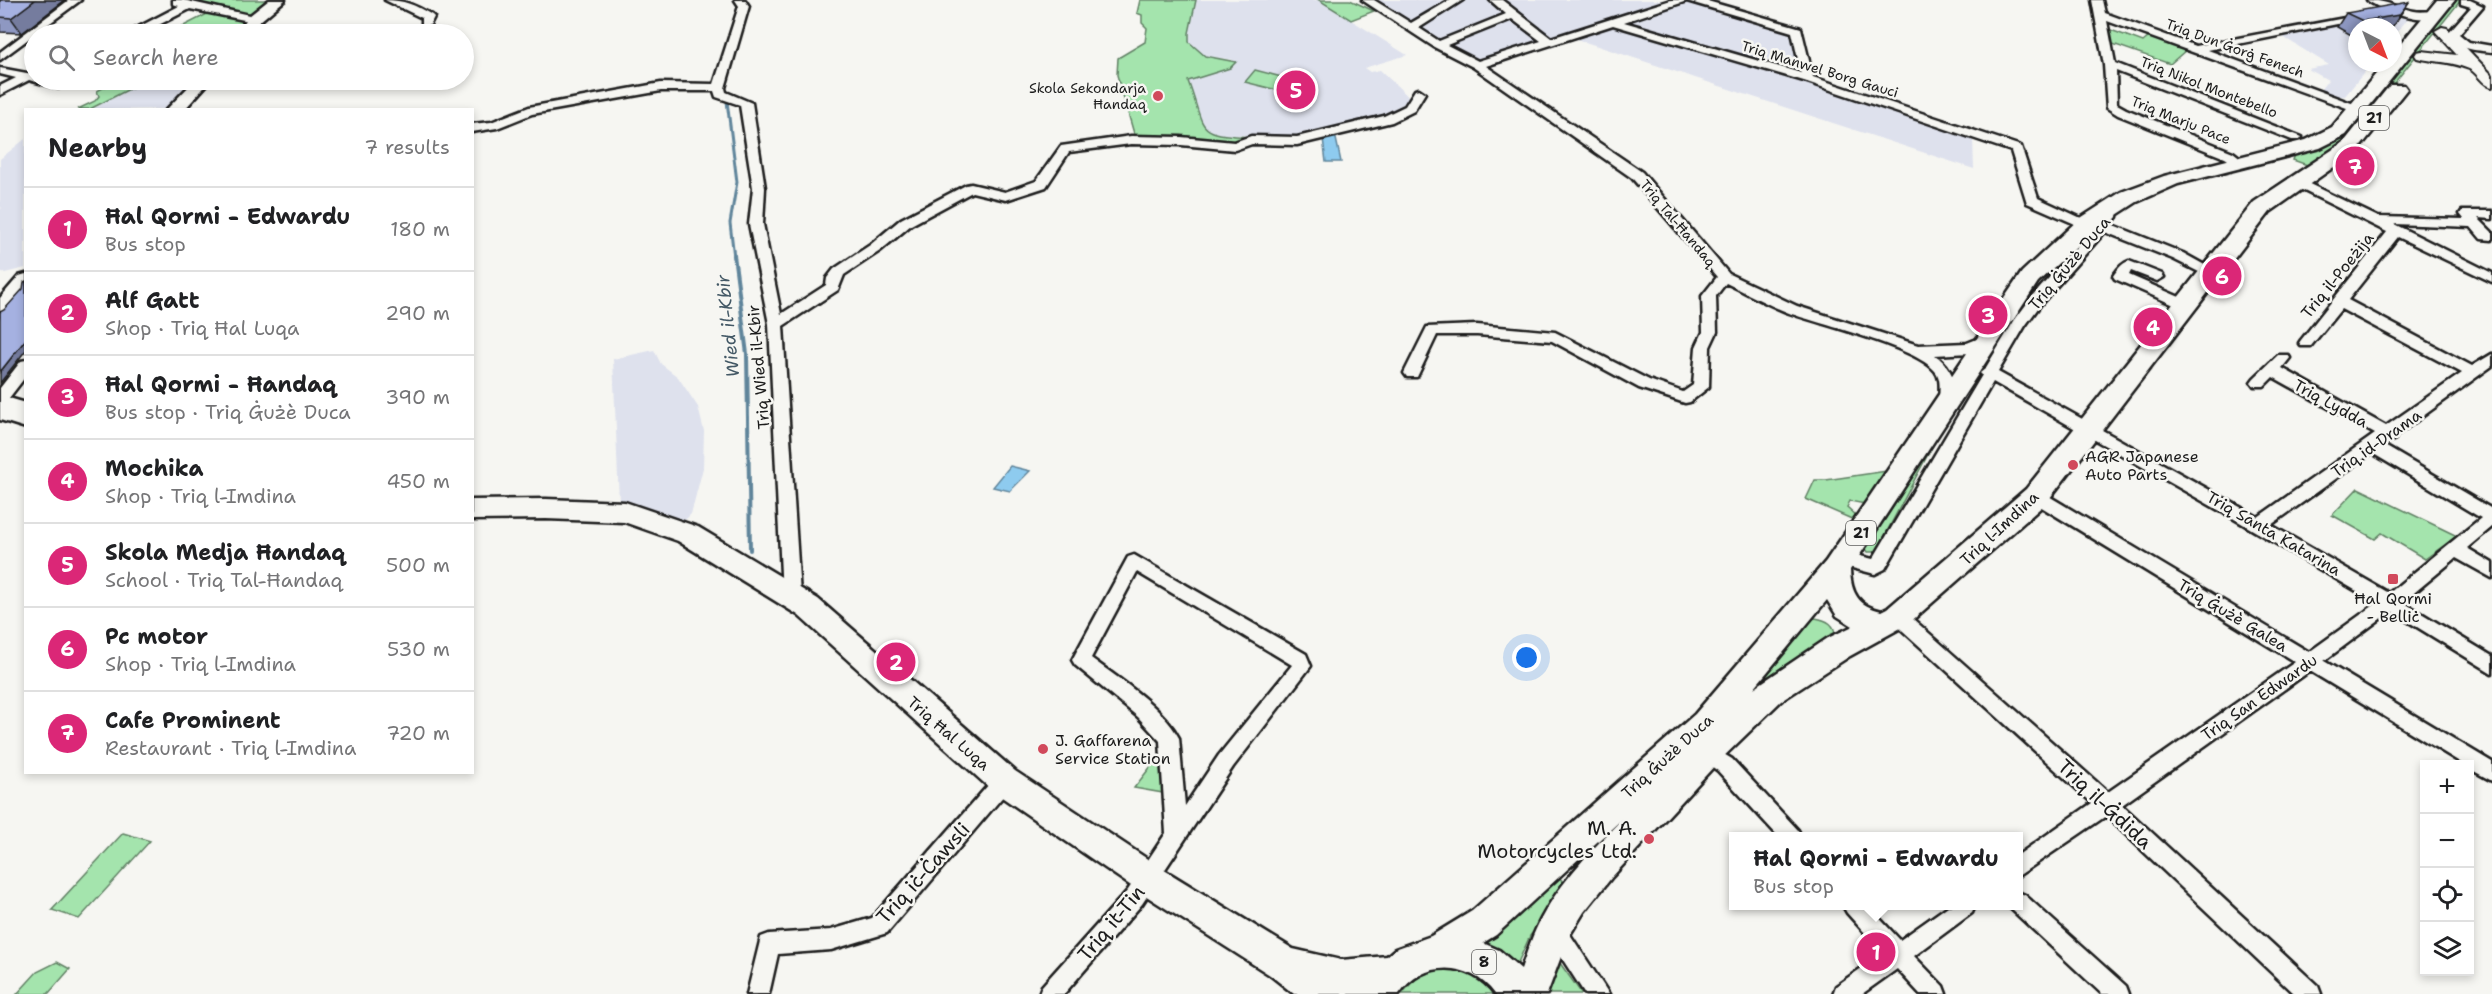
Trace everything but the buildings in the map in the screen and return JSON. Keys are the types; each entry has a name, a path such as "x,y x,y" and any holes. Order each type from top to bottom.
{"highway":[{"name":"Triq l-Imdina","path":"1529,994 1554,929 1572,901 1600,866 1707,752 1770,692 1839,647 1892,619 1959,565 2036,496 2262,207 2362,135 2422,55 2447,12"},
{"name":"21","path":"2290,145 2313,144 2339,131 2447,12"},
{"path":"2290,145 2285,159 2293,166 2301,180"},
{"name":"Triq Ġużè Duca","path":"1440,950 1484,923 1707,723 1804,609 1839,564 1947,404 1987,340 2101,220 2129,197 2171,180 2290,145"},
{"path":"2238,159 2281,173 2288,179 2301,180"},
{"name":"Triq Ħal Luqa","path":"474,510 546,508 625,513 688,534 791,595 1004,781 1149,879 1283,963 1322,994"},
{"path":"1839,564 1836,587 1840,600 1846,608 1862,618 1892,619"},
{"path":"1804,609 1823,612 1840,622 1846,630 1846,636 1839,647"},
{"name":"8","path":"1384,983 1405,961 1421,953 1440,950 1466,953 1490,965 1511,983 1517,994"},
{"name":"Triq Ħal Luqa","path":"1283,963 1341,977 1384,983"}],"main road":[{"path":"250,24 278,0"},
{"path":"176,108 193,90"},
{"path":"2,304 24,282"}],"street":[{"path":"44,24 76,0"},
{"path":"390,0 424,13 428,17 426,23"},
{"path":"474,128 493,125 537,110 661,87 720,91 729,61 732,38 744,6 740,0"},
{"name":"Triq Tal-Ħandaq","path":"1367,0 1413,27 1438,45 1477,65 1637,175 1724,278 1792,309 1917,350 1939,365 1946,373 1949,383 1947,404"},
{"path":"1413,27 1458,0"},
{"path":"1495,0 1548,41"},
{"path":"1477,65 1682,0"},
{"path":"1692,0 1797,30 1808,79"},
{"path":"2097,0 2110,65"},
{"path":"2372,0 2447,12 2492,10"},
{"path":"174,1 254,19"},
{"path":"152,24 189,5"},
{"path":"2195,49 2402,5"},
{"path":"2447,12 2455,39 2461,43 2492,49"},
{"path":"2447,12 2477,68 2492,82"},
{"path":"1438,45 1514,14"},
{"name":"Triq Dun Ġorġ Fenech","path":"2102,16 2359,108"},
{"name":"Triq Manwel Borg Gauci","path":"1613,22 1808,79 2017,149 2032,200 2101,220"},
{"path":"0,57 24,39"},
{"path":"2422,55 2451,57 2477,68"},
{"name":"Triq Marju Pace","path":"2110,65 2111,105 2122,112 2238,159"},
{"name":"Triq Nikol Montebello","path":"2110,65 2290,145"},
{"path":"0,71 24,76"},
{"path":"0,91 24,80"},
{"name":"Triq Wied il-Kbir","path":"720,91 746,103 759,188 756,224 776,324 791,595"},
{"path":"776,324 833,287 834,278 839,272 875,248 906,222 972,189 1006,196 1041,184 1065,148 1131,140 1181,141 1235,146 1251,140 1297,141 1388,119 1410,108 1419,93"},
{"path":"2301,180 2375,220 2492,278"},
{"path":"2492,215 2468,214 2486,236 2492,236"},
{"path":"2101,220 2212,273"},
{"path":"2375,220 2475,223"},
{"name":"Triq il-Poeżija","path":"2306,343 2396,230"},
{"path":"2157,277 2128,265 2120,276 2186,305"},
{"path":"1412,374 1431,330 1477,330 1554,338 1644,384 1685,398 1701,387 1703,347 1710,332 1709,296 1724,278"},
{"name":"Triq Ġużè Duca","path":"1839,564 1869,566 1879,564 1989,373 2033,289"},
{"path":"2338,301 2485,367"},
{"name":"Triq Tal-Ħandaq","path":"1917,350 1970,348 1987,340"},
{"name":"Triq Lydda","path":"2259,382 2283,358"},
{"name":"Triq id-Drama","path":"2260,524 2485,367"},
{"name":"Triq Lydda","path":"2272,370 2389,435"},
{"path":"12,412 24,372"},
{"name":"Triq Santa Katarina","path":"1989,373 2260,524 2392,601 2492,665"},
{"path":"2373,446 2492,517"},
{"name":"Triq Ġużè Galea","path":"2036,496 2492,772"},
{"name":"Triq San Edwardu","path":"2023,864 2392,601 2492,517"},
{"path":"2456,549 2492,571"},
{"name":"Triq it-Tin","path":"1050,994 1149,879 1177,837 1226,761 1302,666 1300,658 1134,562 1081,660 1145,711 1169,738 1177,837"},
{"name":"Triq il-Ġdida","path":"1892,619 2106,804 2310,994"},
{"path":"1707,752 1725,765 1786,832"},
{"name":"Triq iċ-Ċawsli","path":"758,994 769,944 831,940 879,926 1004,781"},
{"path":"2023,906 2118,994"},
{"path":"1858,910 1935,994"},
{"path":"1844,994 1959,910"},
{"path":"1554,929 1598,994"}],"shaded area":[{"path":"1142,0 1319,0 1407,55 1364,68 1370,72 1380,70 1411,99 1386,116 1296,138 1213,134 1203,127 1188,81 1230,68 1233,60 1205,56 1189,42 1188,33 1145,42 1147,28 1142,23 1142,15 1137,13"},
{"path":"1374,0 1702,0 1803,28 1815,79 1968,128 1973,138 1974,169 1573,38 1490,64 1437,40"},
{"path":"2397,14 2409,17 2402,26 2402,18 2377,18"},
{"path":"2348,24 2348,72 2365,72 2345,96 2336,96 2320,90 2328,80 2308,69 2329,65 2283,37"},
{"path":"128,90 188,90 171,108 94,108"},
{"path":"24,140 24,268 5,273 0,271 0,209 2,208 0,207 0,159"},
{"path":"654,350 661,364 678,377 698,407 704,431 703,468 691,514 685,520 619,502 613,359"}],"green space":[{"path":"204,0 269,0 248,16 196,4"},
{"name":"Skola Sekondarja Ħandaq","path":"1140,0 1196,0 1189,42 1205,56 1236,62 1230,68 1188,81 1201,120 1205,127 1220,134 1252,137 1233,145 1135,137 1117,75 1118,58 1145,42 1147,28 1142,23 1142,15 1137,13"},
{"path":"1319,0 1350,0 1374,11 1351,20"},
{"path":"2453,0 2461,0 2345,144 2310,166 2293,160 2295,155 2321,148 2352,131 2397,72 2402,72 2402,66"},
{"path":"211,12 245,20 243,24 188,24"},
{"path":"2108,29 2143,42 2149,37 2186,50 2170,64 2110,43"},
{"path":"1255,70 1293,80 1293,82 1285,92 1245,82"},
{"path":"127,90 92,108 80,108 95,101 99,96 97,91"},
{"path":"1933,445 1876,552 1868,552 1866,549"},
{"path":"1887,471 1865,504 1850,501 1847,507 1857,516 1854,520 1806,499 1815,480"},
{"path":"2358,488 2457,536 2425,559 2382,533 2375,539 2332,515"},
{"path":"1815,618 1832,626 1835,638 1597,849 1591,844 1808,620"},
{"path":"1159,756 1163,793 1134,788"},
{"path":"123,833 150,841 79,919 52,910"},
{"path":"1557,875 1567,886 1530,936 1515,969 1477,944"},
{"path":"1557,959 1582,994 1545,994"},
{"path":"57,962 70,969 48,994 17,994 37,972"},
{"path":"1444,967 1474,975 1498,994 1402,994 1420,976"}],"water":[{"path":"1335,134 1341,162 1326,162 1323,138"},
{"path":"1010,466 1030,471 1010,491 993,487"}],"waterway":[{"name":"Wied il-Kbir","path":"727,101 737,182 730,223 734,257"},
{"name":"Wied il-Kbir","path":"734,255 747,354 750,550"}],"place":[{"name":"Skola Medja Ħandaq","path":"1296,90"},
{"name":"Skola Sekondarja Ħandaq","path":"1158,96"},
{"name":"Cafe Prominent","path":"2355,166"},
{"name":"Pc motor","path":"2222,276"},
{"name":"Ħal Qormi - Ħandaq","path":"1988,315"},
{"name":"Mochika","path":"2153,327"},
{"name":"AGR Japanese Auto Parts","path":"2073,465"},
{"name":"Ħal Qormi - Belliċ","path":"2393,579"},
{"name":"Alf Gatt","path":"896,662"},
{"name":"J. Gaffarena Service Station","path":"1043,749"},
{"name":"M. A. Motorcycles Ltd.","path":"1649,839"},
{"name":"Ħal Qormi - Edwardu","path":"1876,952"}]}
